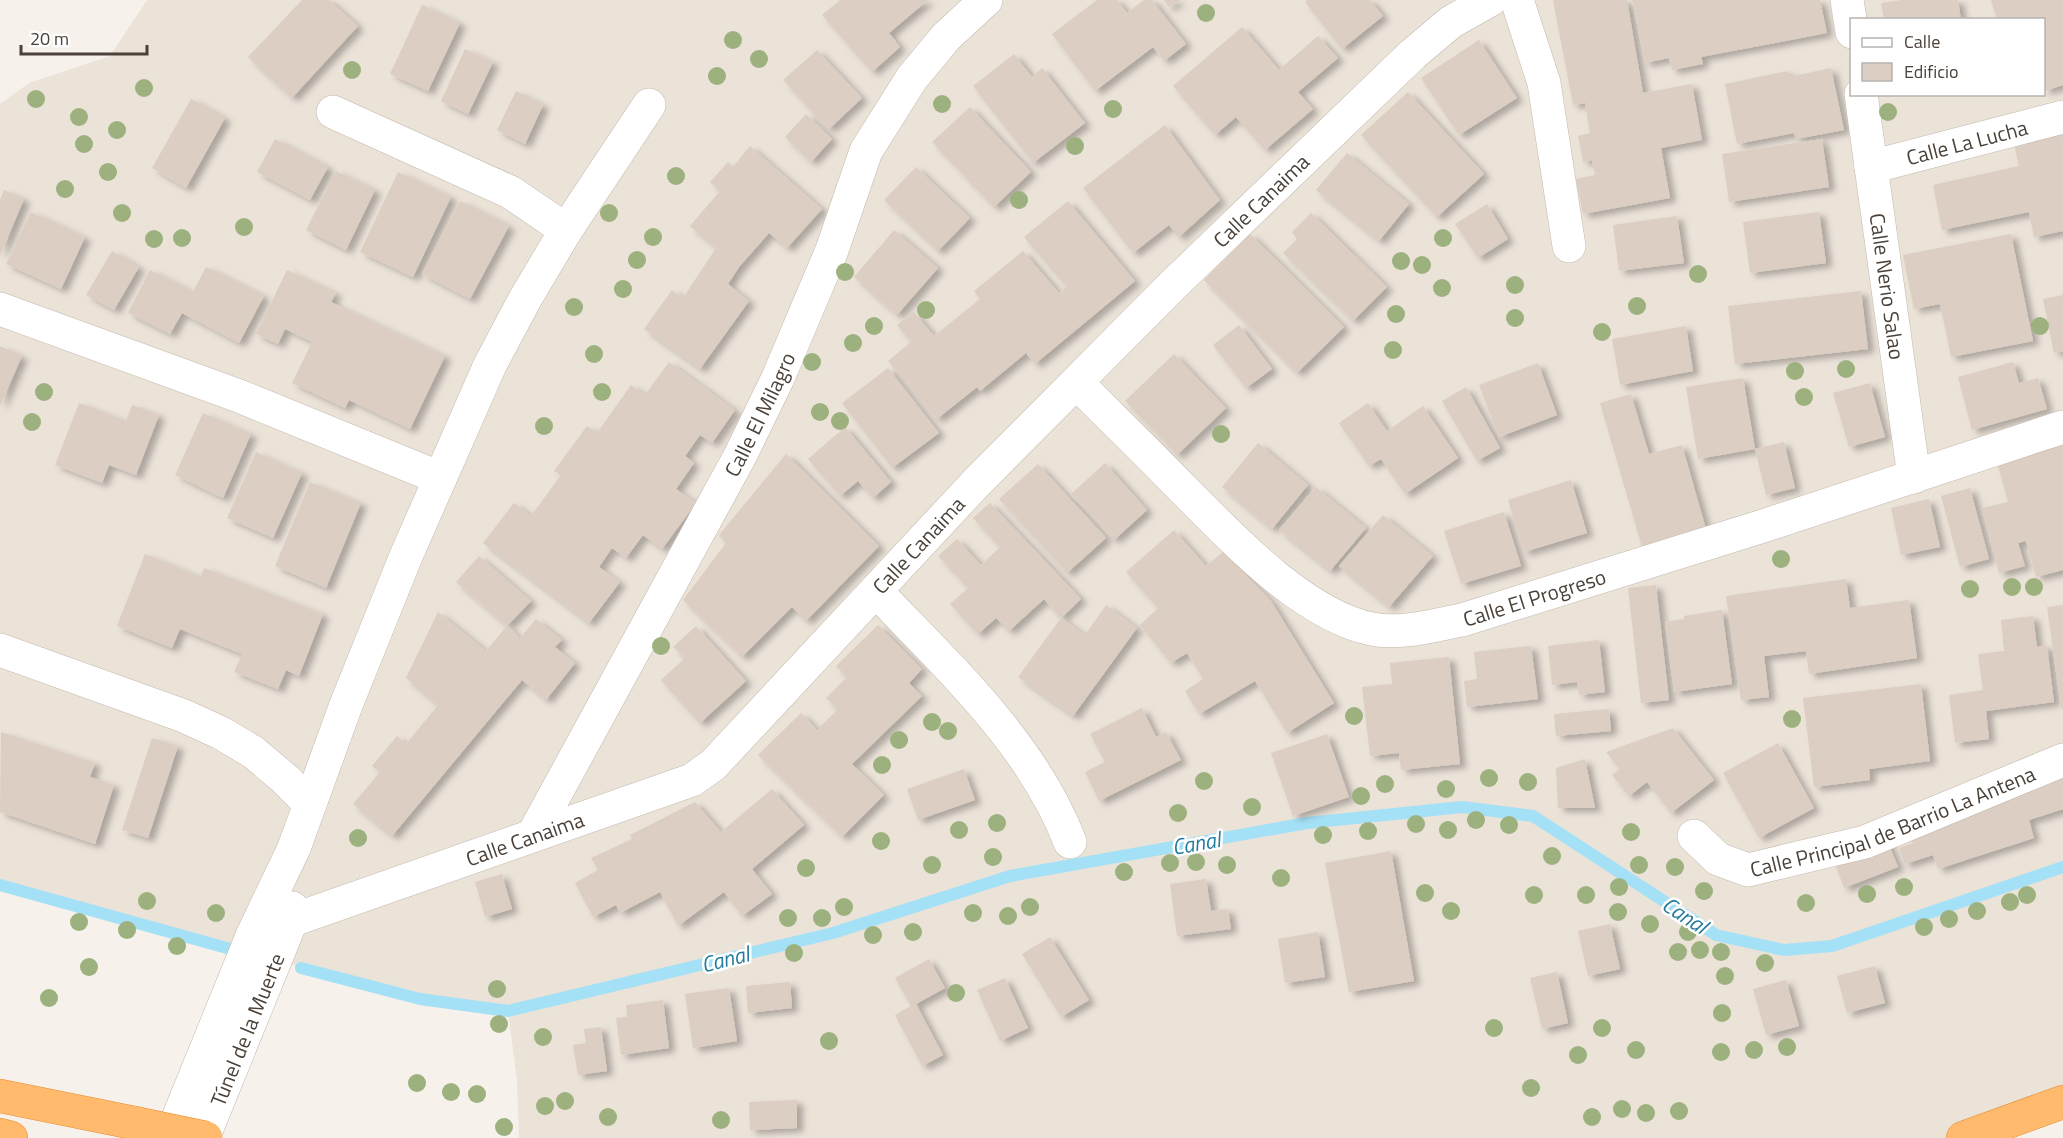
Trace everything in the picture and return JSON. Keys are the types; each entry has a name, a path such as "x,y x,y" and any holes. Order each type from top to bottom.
{"highway":[{"path":"0,1096 204,1138"},
{"path":"1963,1138 2063,1102"},
{"path":"0,1135 11,1138"}],"street":[{"name":"Calle El Milagro","path":"533,835 740,456 778,378 832,250 866,151 912,78 946,38 986,0"},
{"name":"Calle Canaima","path":"253,934 692,780 713,765 877,592 977,482 1173,285 1413,54 1451,22 1490,0"},
{"path":"1517,0 1544,83 1569,246"},
{"path":"1847,0 1850,24"},
{"name":"Calle Nerio Salao","path":"1861,96 1914,477"},
{"path":"294,849 346,705 440,478 495,356 566,230 649,105"},
{"path":"333,112 510,192 566,230"},
{"name":"Calle La Lucha","path":"1871,167 2063,117"},
{"path":"0,309 239,396 440,478"},
{"name":"Calle El Progreso","path":"1077,382 1227,533 1293,590 1339,617 1373,629 1411,629 1462,620 1914,477 2063,427"},
{"path":"877,592 996,720 1052,800 1070,842"},
{"path":"0,650 184,716 221,733 253,752 310,804"},
{"name":"Calle Principal de Barrio La Antena","path":"1694,836 1718,859 1748,870 1865,842 2063,760"},
{"name":"Túnel de la Muerte","path":"204,1138 291,921 295,888 294,849"},
{"name":"Túnel de la Muerte","path":"170,1138 253,934 294,849"}],"shaded area":[{"path":"147,0 2063,0 2063,1102 1963,1138 519,1138 517,1080 508,1011 420,999 0,885 0,104 29,83 110,56"}],"building":[{"path":"302,0 329,0 358,26 292,98 248,57"},
{"path":"840,0 928,0 889,33 900,47 872,72 822,15"},
{"path":"1097,0 1117,0 1127,13 1144,0 1152,0 1186,44 1164,61 1153,47 1095,91 1052,34"},
{"path":"1164,0 1180,0 1169,7"},
{"path":"1307,0 1370,0 1383,16 1342,49 1305,2"},
{"path":"1553,0 1627,0 1643,93 1692,84 1702,140 1661,148 1670,198 1583,214 1576,179 1595,175 1592,160 1583,162 1578,136 1590,133 1585,103 1573,105"},
{"path":"1632,0 1820,0 1827,33 1701,57 1703,64 1672,70 1669,58 1645,63"},
{"path":"1902,0 1958,0 1961,18 1884,18 1881,3"},
{"path":"1991,0 2063,0 2063,85 2045,91 2045,18 1996,18"},
{"path":"422,5 460,23 428,91 390,74"},
{"path":"1242,27 1279,70 1318,36 1338,58 1298,92 1313,109 1265,150 1236,117 1215,135 1173,86"},
{"path":"1479,40 1517,98 1459,135 1421,78"},
{"path":"465,49 493,62 468,114 441,101"},
{"path":"817,50 862,98 829,129 783,80"},
{"path":"1014,54 1032,77 1042,68 1085,123 1033,163 973,86"},
{"path":"1831,68 1844,130 1796,139 1794,133 1737,144 1725,84 1788,71 1789,77"},
{"path":"516,91 543,105 525,144 497,130"},
{"path":"1408,92 1484,174 1437,217 1361,135"},
{"path":"191,99 225,118 186,188 152,168"},
{"path":"970,107 1031,172 994,207 932,142"},
{"path":"806,114 832,139 811,162 785,137"},
{"path":"1165,125 1220,200 1179,237 1169,225 1133,253 1083,188"},
{"path":"2063,133 2063,231 2034,237 2029,212 1942,230 1933,185 2019,166 2014,144"},
{"path":"275,139 328,167 310,200 257,172"},
{"path":"1822,139 1829,187 1729,202 1722,154"},
{"path":"750,146 822,209 787,248 769,233 739,267 728,284 749,301 700,369 644,329 672,290 683,298 716,248 690,226 720,191 710,182 728,162 733,167"},
{"path":"1347,153 1409,204 1379,241 1316,190"},
{"path":"916,167 970,218 938,251 884,200"},
{"path":"336,171 375,190 346,250 306,230"},
{"path":"398,172 451,197 413,277 360,252"},
{"path":"4,190 24,199 0,256 0,200"},
{"path":"460,201 509,226 470,299 422,274"},
{"path":"1068,201 1135,281 1035,364 1026,353 980,391 977,387 937,419 888,361 911,342 897,325 914,312 934,336 980,299 974,291 1023,251 1059,293 1067,287 1024,237"},
{"path":"1487,204 1508,239 1478,258 1455,224"},
{"path":"31,212 85,237 61,289 6,264"},
{"path":"1819,212 1826,263 1750,273 1743,222"},
{"path":"1311,213 1387,287 1353,321 1283,253 1297,239 1292,232"},
{"path":"1677,216 1684,263 1619,271 1613,225"},
{"path":"894,230 938,268 897,315 854,277"},
{"path":"1250,234 1344,327 1297,373 1204,280"},
{"path":"2011,234 2033,341 1951,357 1940,304 1914,309 1903,255"},
{"path":"112,251 139,267 114,310 86,295"},
{"path":"206,267 264,296 239,343 182,313 170,334 128,313 150,270 193,292"},
{"path":"287,270 336,293 331,302 445,356 410,429 349,400 345,408 292,383 312,342 285,329 278,344 256,334"},
{"path":"1861,291 1868,349 1735,364 1728,306"},
{"path":"2063,295 2063,351 2054,353 2043,299"},
{"path":"1239,325 1272,369 1246,388 1213,345"},
{"path":"1686,326 1693,371 1620,385 1612,339"},
{"path":"0,346 22,356 0,406"},
{"path":"1174,354 1226,408 1177,455 1125,401"},
{"path":"669,362 735,410 712,443 700,435 685,456 694,463 676,489 696,503 662,549 643,535 626,558 612,548 599,567 620,582 589,623 483,543 514,503 531,516 561,475 554,471 587,426 597,433 631,385 645,395"},
{"path":"2013,362 2019,383 2038,378 2047,409 1972,430 1958,377"},
{"path":"1538,363 1557,415 1499,437 1479,385"},
{"path":"888,368 939,433 892,468 842,403"},
{"path":"1743,378 1755,449 1698,459 1686,387"},
{"path":"1870,383 1885,437 1849,447 1833,393"},
{"path":"1466,387 1500,448 1477,461 1442,401"},
{"path":"1631,394 1649,454 1682,445 1706,529 1642,547 1600,403"},
{"path":"79,403 126,421 132,405 159,415 136,475 109,465 102,483 55,465"},
{"path":"1368,403 1387,431 1423,406 1458,458 1405,494 1381,459 1369,466 1339,423"},
{"path":"203,413 251,434 223,498 175,475"},
{"path":"845,427 891,482 873,498 858,481 840,496 808,459"},
{"path":"1784,442 1795,488 1766,495 1755,449"},
{"path":"1258,443 1308,485 1272,529 1222,487"},
{"path":"2063,445 2063,570 2036,577 2026,541 2018,543 2025,566 1999,573 1982,508 2008,502 1997,462"},
{"path":"256,452 302,473 273,538 227,518"},
{"path":"786,454 879,546 806,621 792,607 742,657 683,600 726,543 719,535"},
{"path":"1105,463 1147,510 1114,540 1071,494"},
{"path":"1038,464 1106,538 1067,573 999,499"},
{"path":"1571,480 1587,533 1524,552 1508,500"},
{"path":"310,482 361,503 326,588 275,566"},
{"path":"1316,487 1366,528 1330,571 1279,530"},
{"path":"1970,488 1989,559 1960,567 1941,496"},
{"path":"1929,499 1940,547 1901,555 1891,508"},
{"path":"990,503 1081,599 1061,618 1044,599 1009,631 996,618 978,634 950,604 968,588 938,556 957,539 981,565 1000,547 973,518"},
{"path":"1504,512 1521,566 1461,584 1444,531"},
{"path":"1383,515 1433,556 1389,607 1339,566"},
{"path":"1174,530 1206,566 1223,552 1271,601 1334,703 1287,733 1255,681 1199,714 1185,691 1203,679 1187,653 1171,663 1140,625 1158,608 1126,572"},
{"path":"145,554 201,577 204,568 323,614 299,676 286,670 278,689 234,672 242,654 180,629 172,648 117,626"},
{"path":"479,556 531,601 507,626 456,582"},
{"path":"1846,579 1850,608 1909,600 1917,658 1809,674 1806,651 1764,656 1769,697 1741,700 1726,596"},
{"path":"1656,585 1669,700 1641,703 1628,588"},
{"path":"1106,605 1137,628 1073,716 1018,677 1061,618 1085,635"},
{"path":"2063,605 2063,708 2061,708 2047,607"},
{"path":"1722,610 1732,684 1674,692 1665,622 1684,619 1684,616"},
{"path":"438,612 486,651 507,626 520,638 536,619 562,640 555,647 575,663 546,700 522,680 392,836 353,804 380,772 372,766 397,736 406,744 438,705 406,678"},
{"path":"2033,616 2037,647 2047,645 2054,702 1986,711 1989,739 1955,743 1949,695 1983,690 1978,654 2004,651 2001,620"},
{"path":"878,625 922,669 909,683 922,696 852,764 884,795 842,837 758,755 801,713 817,730 838,709 826,698 847,677 836,666"},
{"path":"696,626 746,681 700,723 661,680 685,658 673,647"},
{"path":"1599,640 1605,692 1579,695 1577,682 1552,685 1548,646"},
{"path":"1531,646 1538,699 1467,707 1464,681 1477,679 1474,652"},
{"path":"1449,657 1460,764 1401,770 1399,753 1370,756 1362,687 1392,684 1390,663"},
{"path":"1921,684 1930,761 1869,769 1870,780 1814,787 1803,698"},
{"path":"1142,708 1156,737 1166,732 1181,760 1099,801 1085,772 1105,762 1090,734"},
{"path":"1609,709 1611,731 1556,736 1554,714"},
{"path":"1673,728 1714,780 1671,813 1647,782 1629,796 1612,775 1620,769 1606,752"},
{"path":"1,732 95,763 90,777 114,785 95,844 0,812"},
{"path":"1327,734 1349,797 1293,816 1271,753"},
{"path":"152,738 178,746 148,838 122,830"},
{"path":"1778,743 1814,808 1759,838 1723,773"},
{"path":"1585,759 1595,808 1558,808 1556,768"},
{"path":"964,769 975,800 918,820 907,789"},
{"path":"2063,777 2063,809 2029,820 2034,838 1938,869 1933,855 1905,864 1899,848 1913,843 1908,828"},
{"path":"772,789 804,825 752,869 772,894 742,916 724,892 678,926 660,892 620,913 616,905 593,917 575,883 598,870 591,858 632,839 630,835 695,802 721,832"},
{"path":"1886,838 1898,867 1844,888 1833,858"},
{"path":"1391,851 1414,981 1349,992 1325,863"},
{"path":"502,874 512,909 485,917 475,882"},
{"path":"1206,879 1211,911 1228,909 1231,929 1177,936 1170,884"},
{"path":"1610,924 1620,969 1588,976 1578,931"},
{"path":"1318,932 1325,977 1285,983 1278,939"},
{"path":"1050,937 1089,1000 1061,1017 1022,954"},
{"path":"929,959 945,988 916,1004 943,1055 922,1066 895,1015 911,1006 895,978"},
{"path":"1875,966 1885,1003 1847,1013 1837,976"},
{"path":"1557,972 1568,1023 1542,1029 1530,978"},
{"path":"1005,978 1028,1028 1000,1041 977,990"},
{"path":"1786,980 1799,1026 1766,1035 1753,989"},
{"path":"790,982 792,1008 748,1013 746,986"},
{"path":"729,988 737,1041 693,1048 685,994"},
{"path":"663,1000 669,1048 621,1055 616,1018 627,1017 626,1005"},
{"path":"601,1027 607,1071 578,1075 573,1045 586,1043 584,1029"},
{"path":"797,1100 797,1128 750,1130 749,1102"}],"waterway":[{"name":"Canal","path":"301,968 420,999 508,1011 833,933 1010,876 1307,823 1462,807 1533,816 1716,935 1784,950 1832,946 2063,867"},
{"path":"0,885 227,948"}]}
